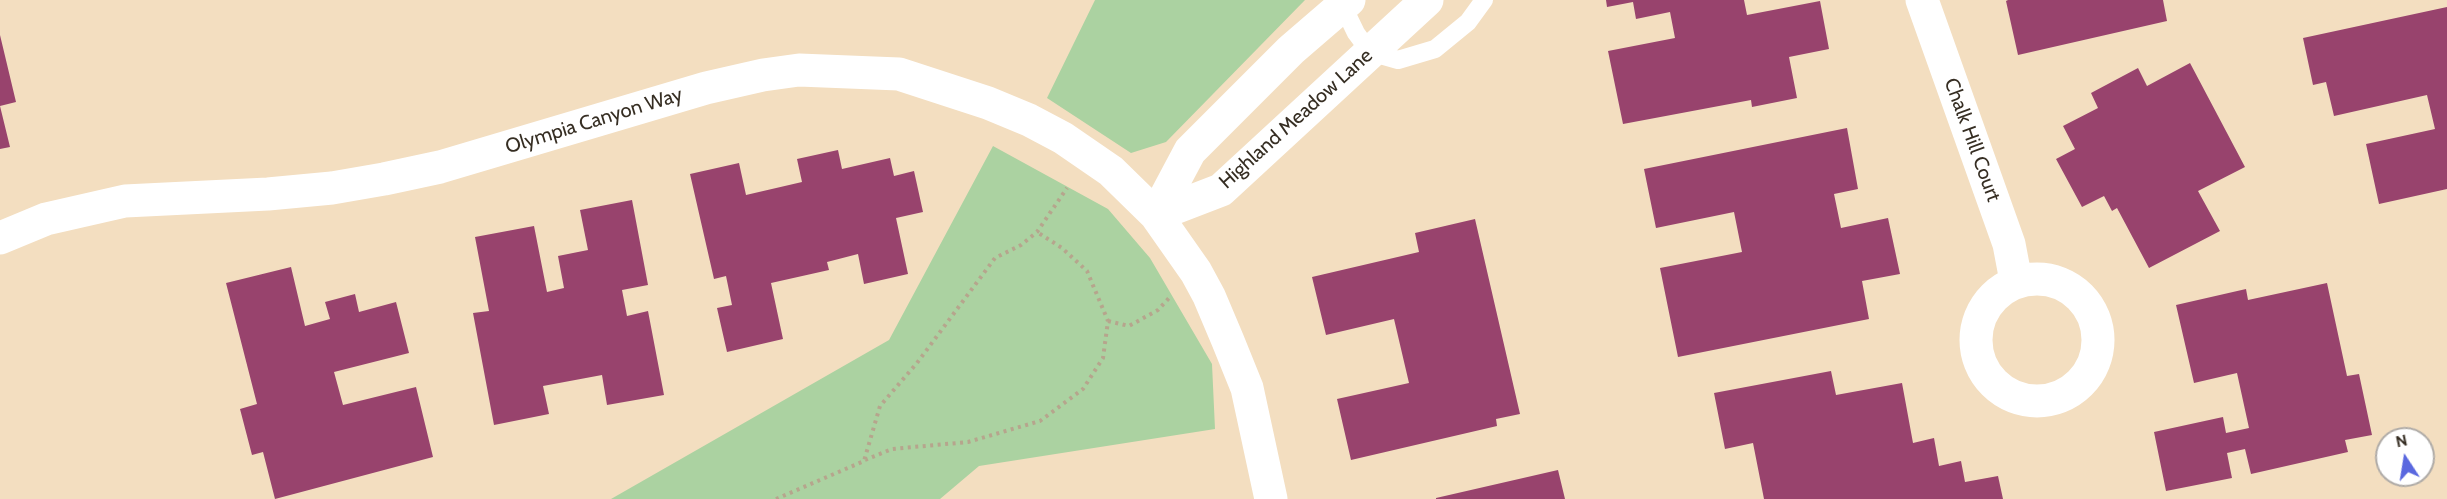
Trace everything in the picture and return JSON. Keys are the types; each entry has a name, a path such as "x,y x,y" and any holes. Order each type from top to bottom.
{"street":[{"name":"Highland Meadow Lane","path":"1156,215 1221,190 1427,0"},
{"name":"Chalk Hill Court","path":"1922,0 2009,244 2016,281"},
{"path":"1156,215 1190,151 1291,50 1344,2"},
{"name":"Olympia Canyon Way","path":"0,237 46,219 125,201 268,194 332,188 384,179 440,167 706,87 799,70 899,75 988,102 1029,120 1111,171 1156,215 1196,272 1209,296 1246,388 1271,499"}],"lane":[{"path":"1344,2 1370,52 1398,60 1435,49 1468,22 1484,0"}],"path":[{"path":"864,460 880,406 917,363 995,258 1021,245 1037,232 1067,188"},
{"path":"776,499 892,449 968,442 1040,421 1083,389 1103,358 1108,321 1087,271 1062,248 1037,232"},
{"path":"1108,321 1129,326 1149,316 1196,272"}],"green space":[{"path":"1095,0 1305,0 1166,142 1131,153 1047,98"},
{"path":"993,146 1108,209 1150,258 1212,364 1215,429 979,466 940,499 611,499 889,340"}],"building":[{"path":"1606,0 1744,0 1747,15 1820,1 1829,49 1789,57 1797,98 1752,107 1751,100 1623,124 1608,51 1675,38 1670,12 1636,19 1633,2 1607,7"},
{"path":"2163,0 2167,21 2018,55 2006,1"},
{"path":"2447,7 2447,189 2379,204 2366,144 2435,129 2427,95 2334,116 2326,82 2313,85 2303,38"},
{"path":"0,35 16,102 0,106"},
{"path":"2190,63 2245,167 2198,191 2220,231 2149,268 2117,208 2112,211 2104,196 2082,207 2056,159 2075,149 2063,126 2098,108 2091,93 2138,68 2147,86"},
{"path":"0,106 10,147 0,149"},
{"path":"1847,128 1858,189 1834,194 1841,228 1888,218 1900,274 1862,281 1869,319 1678,357 1660,268 1742,252 1734,212 1656,228 1644,169"},
{"path":"838,150 842,169 890,158 894,176 914,171 923,212 896,218 908,274 864,284 858,254 827,262 829,270 771,283 783,339 727,352 717,308 732,305 726,276 714,279 690,174 739,163 746,195 802,182 797,159"},
{"path":"632,200 648,285 622,290 627,316 648,311 664,395 607,405 602,375 543,386 549,414 494,425 473,313 489,311 475,237 534,226 547,292 564,288 558,256 588,250 580,210"},
{"path":"1475,219 1520,414 1496,419 1497,426 1351,460 1337,399 1409,383 1394,319 1326,335 1312,277 1419,252 1415,233"},
{"path":"291,267 305,326 330,319 325,302 355,294 359,312 396,302 409,353 334,372 343,405 416,387 433,457 275,499 263,452 252,455 240,409 257,404 226,283"},
{"path":"2327,283 2347,376 2359,374 2372,435 2345,440 2348,452 2251,474 2245,449 2227,453 2232,478 2166,491 2154,432 2223,417 2226,433 2249,428 2237,373 2194,383 2176,305 2246,289 2248,300"},
{"path":"1831,371 1836,395 1902,383 1913,443 1934,438 1939,466 1961,461 1965,482 1998,476 2003,499 1764,499 1753,443 1725,449 1714,393"},
{"path":"1558,470 1565,499 1436,499 1436,498"}]}
